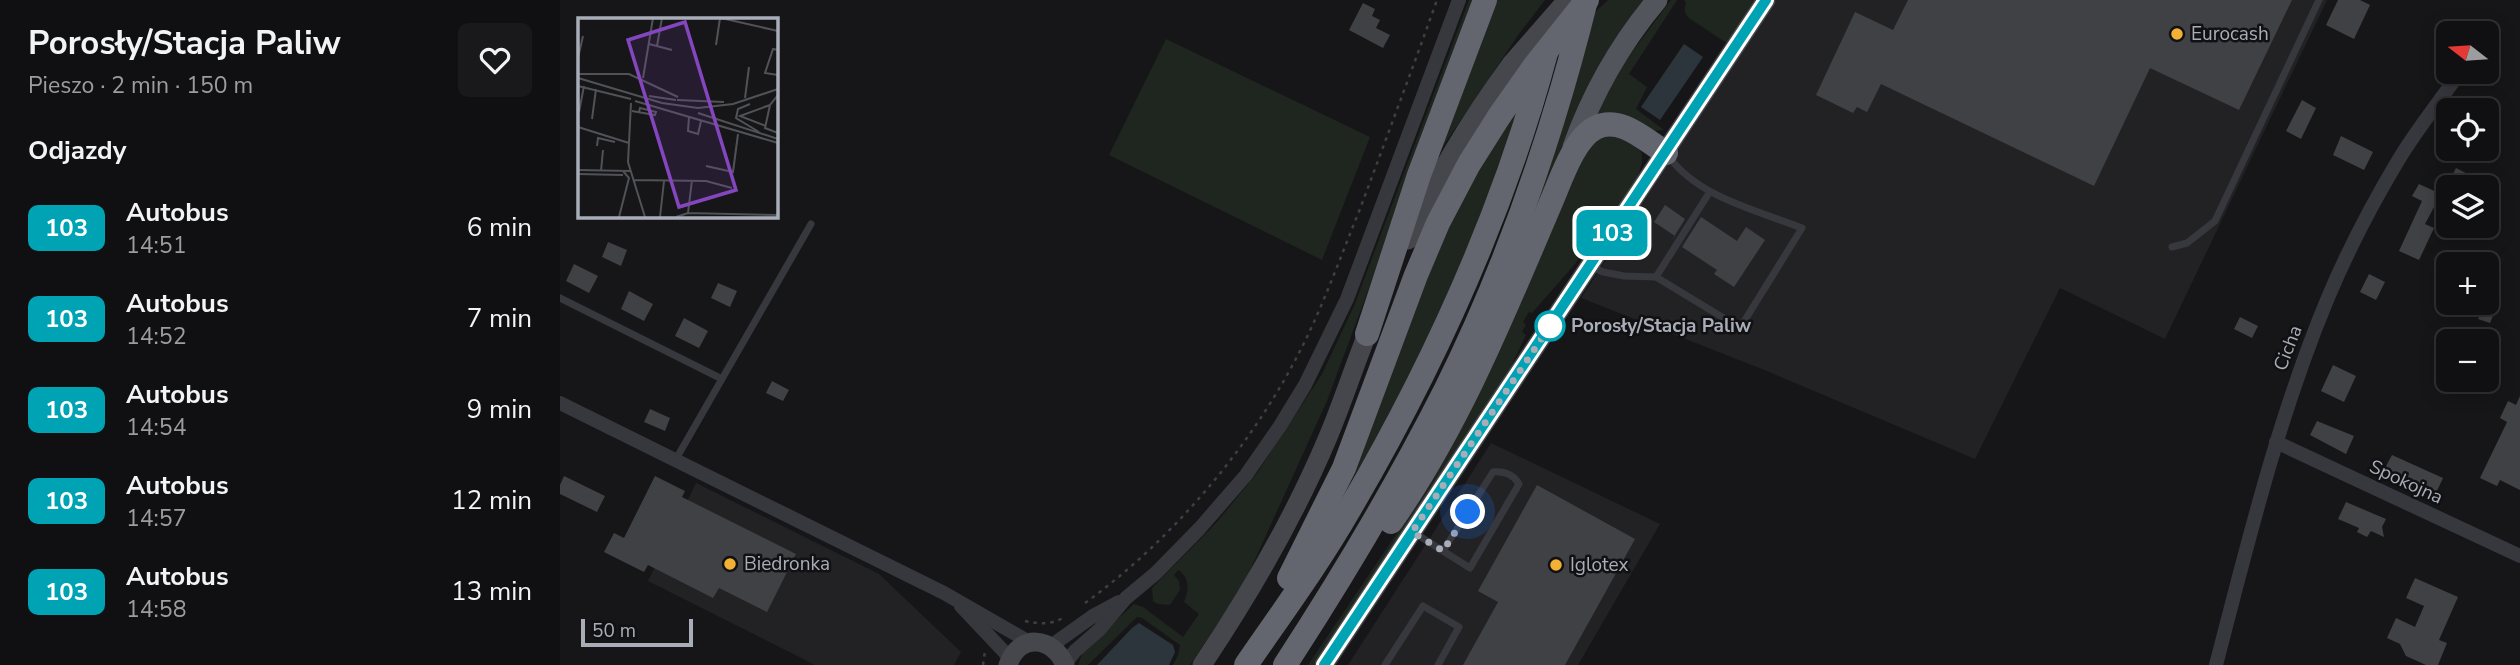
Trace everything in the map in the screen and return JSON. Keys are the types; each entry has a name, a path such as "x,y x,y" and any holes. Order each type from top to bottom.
{"highway":[{"path":"1367,334 1419,175 1485,0"},
{"path":"1245,665 1348,513 1387,445 1450,316 1521,136 1542,69 1559,0"},
{"path":"1245,665 1344,468 1438,223 1469,164 1500,115 1586,0"},
{"path":"1286,665 1390,492 1446,389 1483,306 1545,143 1568,72 1586,0"},
{"path":"1311,625 1368,555 1426,467 1490,342 1567,166 1583,137 1603,124 1616,124 1631,130 1666,153"}],"main road":[{"path":"1567,166 1582,124 1600,86 1657,0"}],"street":[{"path":"1065,665 1126,598 1156,573 1200,528 1246,475 1305,385 1346,299 1459,0"},
{"path":"1202,665 1277,546 1328,437 1367,334 1445,161 1465,127 1511,64 1567,0"},
{"path":"1324,665 1766,0"},
{"name":"Cicha","path":"2216,665 2276,442 2295,382 2327,299 2362,226 2400,158 2452,84"},
{"path":"560,403 952,598 1031,643 1051,646 1061,656 1065,665"},
{"name":"Spokojna","path":"2276,442 2520,556"},
{"path":"952,598 1009,662 1021,647 1031,643"},
{"path":"1051,646 1093,616 1126,598"}],"lane":[{"path":"2172,247 2187,243 2214,221 2319,0"},
{"path":"1590,265 1603,272 1624,276 1656,277 1740,327 1802,228 1709,192 1674,164 1666,153"},
{"path":"1656,277 1709,192"},
{"path":"676,459 811,224"},
{"path":"560,298 722,379"},
{"path":"1412,532 1470,568 1519,484 1515,477 1502,471 1493,472 1443,551"},
{"path":"1385,665 1423,606 1459,626 1438,665"}],"path":[{"path":"1084,604 1141,558 1183,515 1262,416 1304,343 1326,295 1437,0"},
{"path":"1018,620 1041,624 1054,623 1066,617"}],"shaded area":[{"path":"1469,0 1476,0 1327,401 1242,588 1190,665 1173,665 1180,645 1137,617 1088,665 1078,665 1083,651 1134,604 1143,607 1183,637 1199,614 1184,602 1187,584 1185,576 1178,570 1174,575 1179,581 1180,590 1170,605 1153,601 1152,588 1217,522 1257,473 1322,374 1354,306"},
{"path":"1494,0 1545,0 1440,151"},
{"path":"1608,0 1646,0 1440,420 1592,15"},
{"path":"1671,0 1677,0 1629,74 1647,87 1636,109 1664,130 1653,131 1595,116 1620,68"},
{"path":"1684,0 1757,0 1729,41 1725,42 1689,18 1685,12"},
{"path":"1776,0 2327,0 2165,339 2060,288 1975,459 1767,371 1581,298"},
{"path":"1166,39 1370,137 1322,260 1109,155"},
{"path":"1684,44 1703,57 1660,120 1641,107"},
{"path":"1516,112 1480,216 1438,317 1389,415 1333,510 1439,246 1483,161"},
{"path":"1600,133 1625,139 1637,146 1642,154 1642,163 1633,184 1616,211 1612,209 1575,264 1532,313 1529,312 1523,322 1526,325 1522,332 1526,335 1510,369 1314,665 1308,665 1424,493 1585,147"},
{"path":"1491,443 1660,524 1578,665 1348,665"},
{"path":"696,483 879,574 961,652 954,665 815,665 648,581"},
{"path":"1139,623 1173,645 1175,652 1169,665 1097,665 1132,628"}],"building":[{"path":"1908,0 2292,0 2239,110 2150,68 2094,186 1881,84 1867,112 1857,107 1853,113 1816,95 1855,12 1893,30"},
{"path":"2338,0 2360,0 2370,5 2354,39 2326,25"},
{"path":"1363,3 1375,9 1372,16 1380,20 1376,28 1390,35 1383,48 1349,30"},
{"path":"2302,100 2316,108 2301,139 2286,131"},
{"path":"2341,136 2373,152 2364,170 2333,155"},
{"path":"2456,168 2470,175 2452,175"},
{"path":"2419,184 2436,192 2436,203 2425,224 2434,228 2419,260 2399,251 2422,201 2412,196"},
{"path":"1665,205 1685,219 1675,236 1654,222"},
{"path":"1701,217 1737,241 1746,227 1765,240 1734,287 1714,274 1717,270 1682,247"},
{"path":"608,242 627,250 621,266 602,257"},
{"path":"574,264 598,276 589,293 566,281"},
{"path":"2369,274 2385,282 2376,300 2360,292"},
{"path":"718,283 737,291 730,307 711,298"},
{"path":"629,291 653,304 644,321 621,309"},
{"path":"2480,315 2493,315 2490,323 2478,319"},
{"path":"2240,317 2258,326 2252,338 2234,329"},
{"path":"684,318 708,331 699,348 675,336"},
{"path":"2333,365 2356,376 2344,402 2321,391"},
{"path":"772,381 789,390 783,401 766,393"},
{"path":"2520,396 2520,490 2500,480 2497,486 2480,478 2507,422 2500,418 2508,401 2516,405"},
{"path":"650,409 670,418 665,431 644,422"},
{"path":"2317,421 2354,436 2346,454 2310,435"},
{"path":"2392,455 2443,478 2436,493 2385,468"},
{"path":"564,476 605,496 597,512 560,494"},
{"name":"Biedronka","path":"655,476 685,491 682,497 796,554 767,612 719,588 713,598 648,565 644,572 604,552 614,533 624,538"},
{"name":"Iglotex","path":"1537,485 1635,539 1565,665 1463,665 1498,602 1478,591"},
{"path":"2346,502 2386,519 2382,527 2384,537 2371,531 2367,537 2357,532 2359,528 2338,519"},
{"path":"2415,578 2458,597 2439,640 2447,643 2438,665 2426,665 2406,656 2400,644 2387,638 2396,618 2415,627 2424,606 2406,598"}],"bus line":[{"name":"103","path":"1324,665 1766,0"}],"place":[{"name":"Eurocash","path":"2177,34"},
{"name":"Porosły/Stacja Paliw","path":"1550,326"},
{"name":"Biedronka","path":"730,564"},
{"name":"Iglotex","path":"1556,565"}],"route":[{"path":"1468,512 1443,551 1412,532 1552,323 1550,326"}]}
